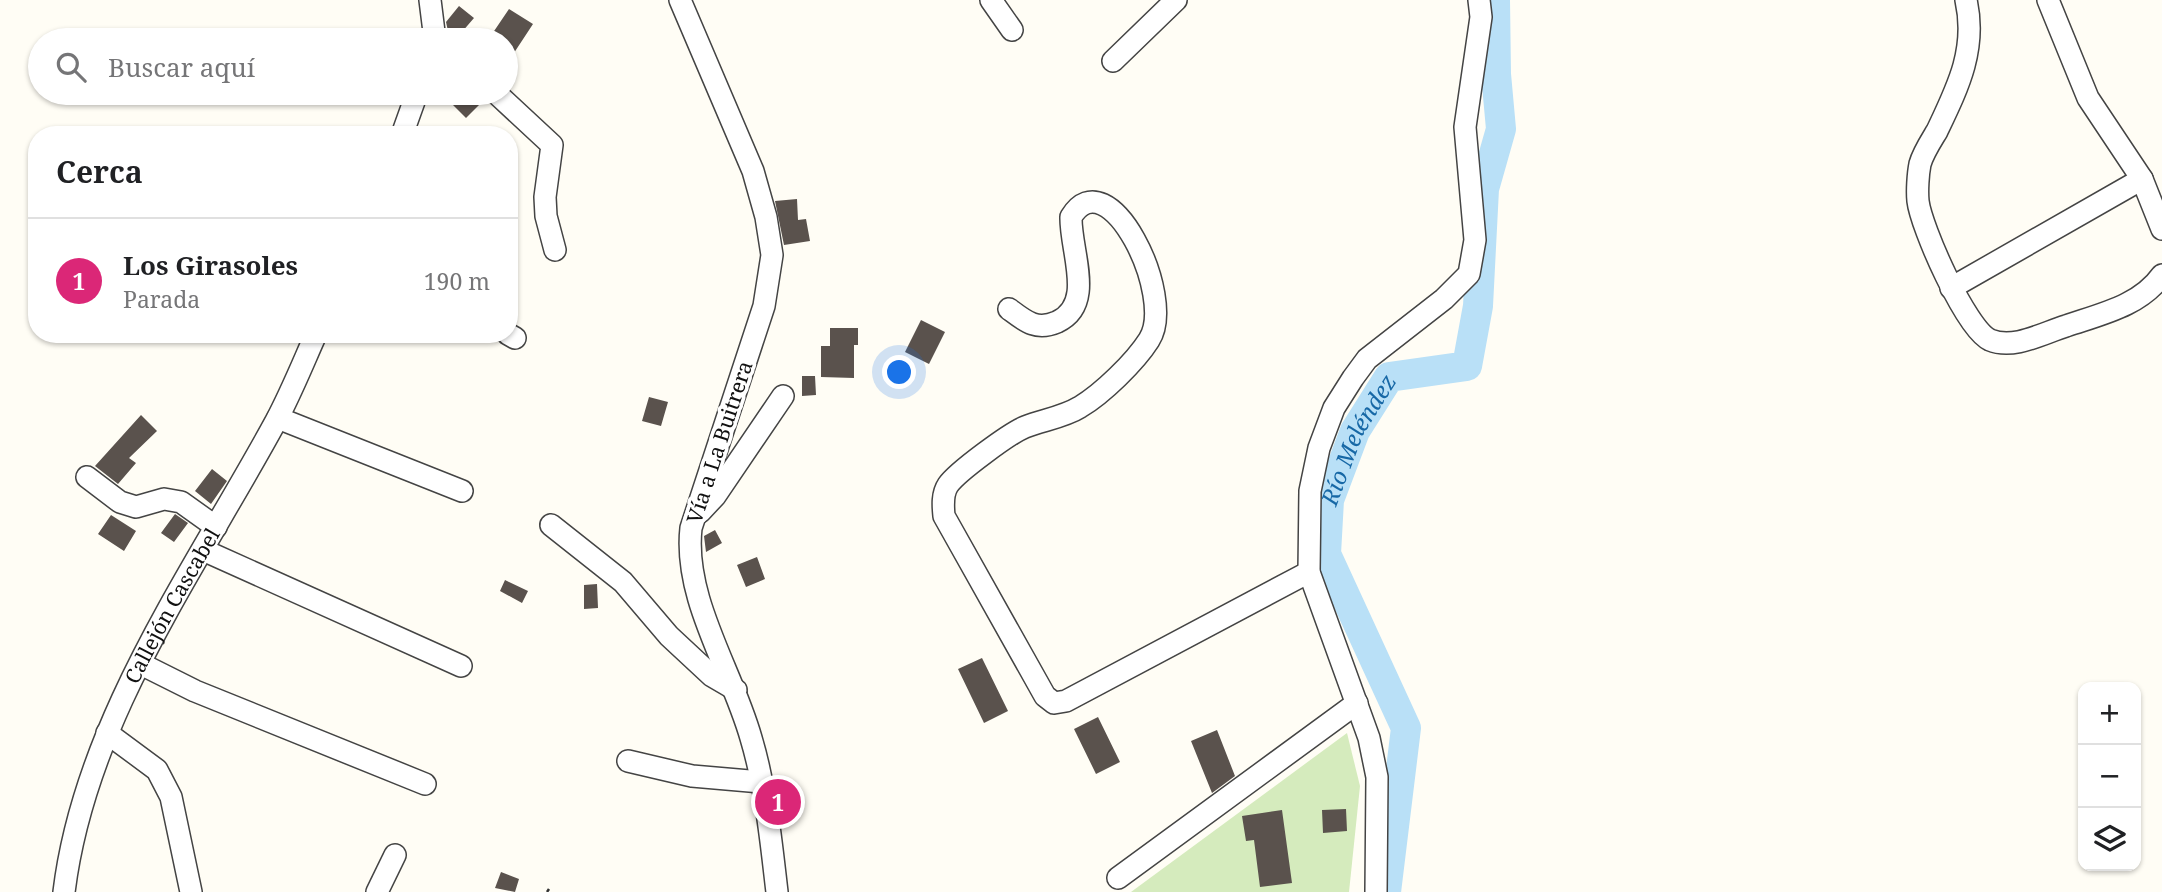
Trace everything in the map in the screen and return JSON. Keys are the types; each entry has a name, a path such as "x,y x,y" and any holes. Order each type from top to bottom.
{"street":[{"path":"430,0 435,28"},
{"name":"Vía a La Buitrera","path":"680,0 753,171 766,217 772,255 764,306 696,516 688,553 692,580 736,690 761,782 777,892"},
{"path":"991,0 1012,30"},
{"path":"1113,61 1176,0"},
{"path":"1376,892 1377,777 1369,738 1309,572 1310,491 1319,448 1334,408 1367,359 1444,299 1469,274 1475,240 1465,127 1480,17 1479,0"},
{"path":"1966,0 1970,17 1970,51 1959,85 1920,164 1918,202 1951,288 1973,326 1989,340 2010,344 2122,307 2150,291 2162,275"},
{"path":"2048,0 2088,98 2151,188 2162,229"},
{"path":"405,126 413,105"},
{"path":"509,105 552,145 545,206 555,250"},
{"path":"1951,288 2151,188"},
{"path":"1009,309 1028,323 1048,326 1069,317 1080,294 1071,217 1077,208 1090,202 1104,203 1115,211 1136,243 1154,289 1157,316 1149,339 1097,396 1076,409 1008,436 948,485 943,499 944,516 1045,696 1055,703 1066,701 1309,572"},
{"name":"Callejón Cascabel","path":"64,892 83,796 107,733 141,664 278,418 312,343"},
{"path":"696,516 715,496 783,396"},
{"path":"278,418 462,491"},
{"path":"87,477 120,502 136,507 164,499 181,502 216,527"},
{"path":"551,525 623,582 669,636 712,676 736,690"},
{"path":"203,550 461,666"},
{"path":"141,664 195,691 425,784"},
{"path":"1118,878 1357,703"},
{"path":"107,733 157,770 171,797 191,892"},
{"path":"628,761 692,776 761,782"},
{"path":"377,892 395,855"}],"green space":[{"path":"1347,733 1360,786 1349,892 1131,892"}],"building":[{"path":"459,6 474,18 465,28 447,28 446,22"},
{"path":"509,9 533,24 518,47 518,28 496,28"},
{"path":"453,105 479,105 466,118"},
{"path":"797,199 798,220 806,219 810,241 784,245 775,201"},
{"path":"921,320 945,332 929,364 905,352"},
{"path":"830,328 858,328 858,345 854,345 854,378 821,377 821,346 830,346"},
{"path":"802,376 815,376 816,395 802,396"},
{"path":"649,397 668,402 661,426 642,421"},
{"path":"141,415 157,431 129,458 136,463 118,484 95,466"},
{"path":"212,469 227,481 211,504 195,491"},
{"path":"175,514 188,523 174,542 161,533"},
{"path":"111,515 136,531 124,551 98,534"},
{"path":"715,530 722,543 706,552 704,536"},
{"path":"757,557 765,579 746,587 737,565"},
{"path":"505,580 528,591 522,603 500,591"},
{"path":"597,584 598,608 584,609 584,585"},
{"path":"982,658 1008,711 984,723 958,669"},
{"path":"1098,717 1120,762 1096,774 1074,729"},
{"path":"1217,730 1235,776 1212,793 1191,741"},
{"path":"1346,809 1347,831 1323,833 1322,810"},
{"path":"1282,810 1292,883 1260,887 1254,840 1246,841 1242,816"},
{"path":"501,872 519,879 515,892 495,888"}],"waterway":[{"name":"Río Meléndez","path":"1386,892 1406,728 1326,554 1329,500 1355,431 1389,377 1467,366 1478,306 1484,189 1501,129 1496,74 1495,0"}],"place":[{"name":"Los Girasoles","path":"778,802"}]}
